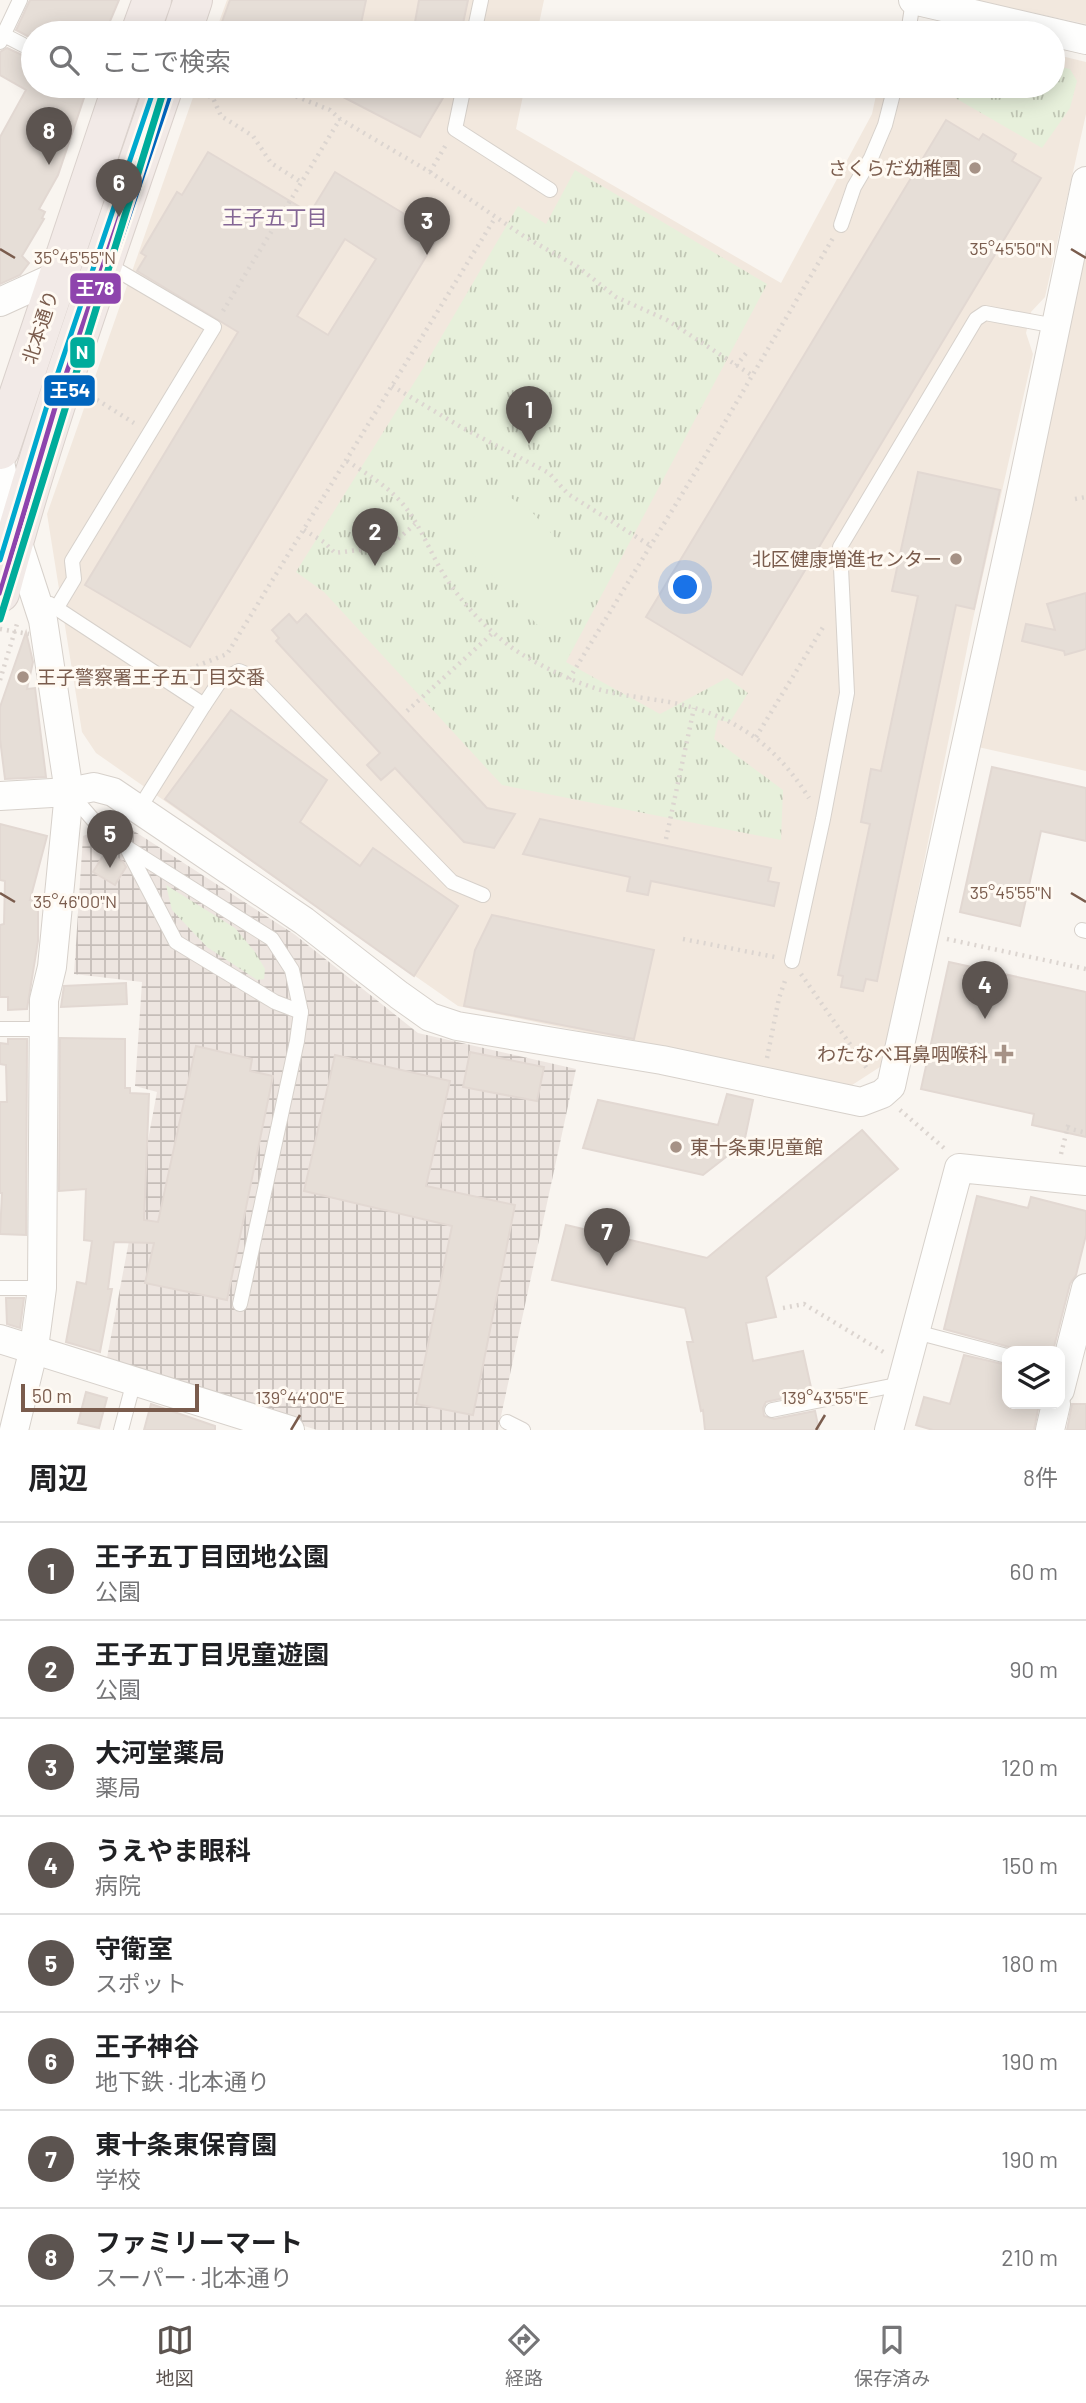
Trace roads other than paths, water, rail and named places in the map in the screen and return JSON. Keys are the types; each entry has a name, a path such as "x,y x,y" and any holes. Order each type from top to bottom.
{"highway":[{"path":"144,21 152,0"},
{"path":"186,21 193,0"},
{"name":"北本通り","path":"0,450 113,98"},
{"name":"北本通り","path":"27,605 15,534 103,263 172,98"}],"street":[{"path":"913,1 1002,21"},
{"path":"1065,35 1086,40"},
{"path":"0,796 69,792 94,787 113,792 304,920 430,1017 457,1026 662,1060 861,1102 882,1094 891,1086 1020,503 1086,181"},
{"path":"0,302 57,276"},
{"path":"0,462 15,534"},
{"path":"13,1430 34,1348 42,1288 42,1029 44,1000 52,967 69,792 43,620 27,605"},
{"path":"889,1430 959,1168 1086,1181"},
{"path":"1065,1363 1086,1287"},
{"path":"0,1339 134,1381 227,1415 290,1430"},
{"path":"1050,1430 1055,1409"}],"lane":[{"path":"20,0 1,37 21,45"},
{"path":"477,21 481,0"},
{"path":"910,21 913,1"},
{"path":"461,98 455,129 550,190"},
{"path":"841,225 853,187 871,158 885,125 892,98"},
{"path":"27,605 74,579 72,561 214,327 103,263"},
{"path":"792,961 847,693 839,547 976,319 985,313 1056,326"},
{"path":"27,605 204,705"},
{"path":"139,809 220,681 239,671 253,677 452,882 483,895"},
{"path":"69,792 101,829 272,939 292,970 301,1012 240,1304"},
{"path":"126,847 176,942 275,1002 301,1012"},
{"path":"0,1029 42,1029"},
{"path":"0,1288 42,1288"},
{"path":"916,1332 1002,1355"},
{"path":"772,1410 904,1375"},
{"path":"121,1430 134,1381"},
{"path":"507,1422 523,1430"}],"place":[{"name":"ファミリーマート","path":"49,165"},
{"name":"さくらだ幼稚園","path":"975,168"},
{"name":"王子神谷","path":"119,217"},
{"name":"大河堂薬局","path":"427,255"},
{"name":"王子五丁目団地公園","path":"529,444"},
{"name":"北区健康増進センター","path":"956,559"},
{"name":"王子五丁目児童遊園","path":"375,566"},
{"name":"王子警察署王子五丁目交番","path":"23,677"},
{"name":"守衛室","path":"110,868"},
{"name":"うえやま眼科","path":"985,1019"},
{"name":"わたなべ耳鼻咽喉科","path":"1004,1054"},
{"name":"東十条東児童館","path":"676,1147"},
{"name":"東十条東保育園","path":"607,1266"}],"district":[{"name":"王子五丁目","path":"275,218"}]}
